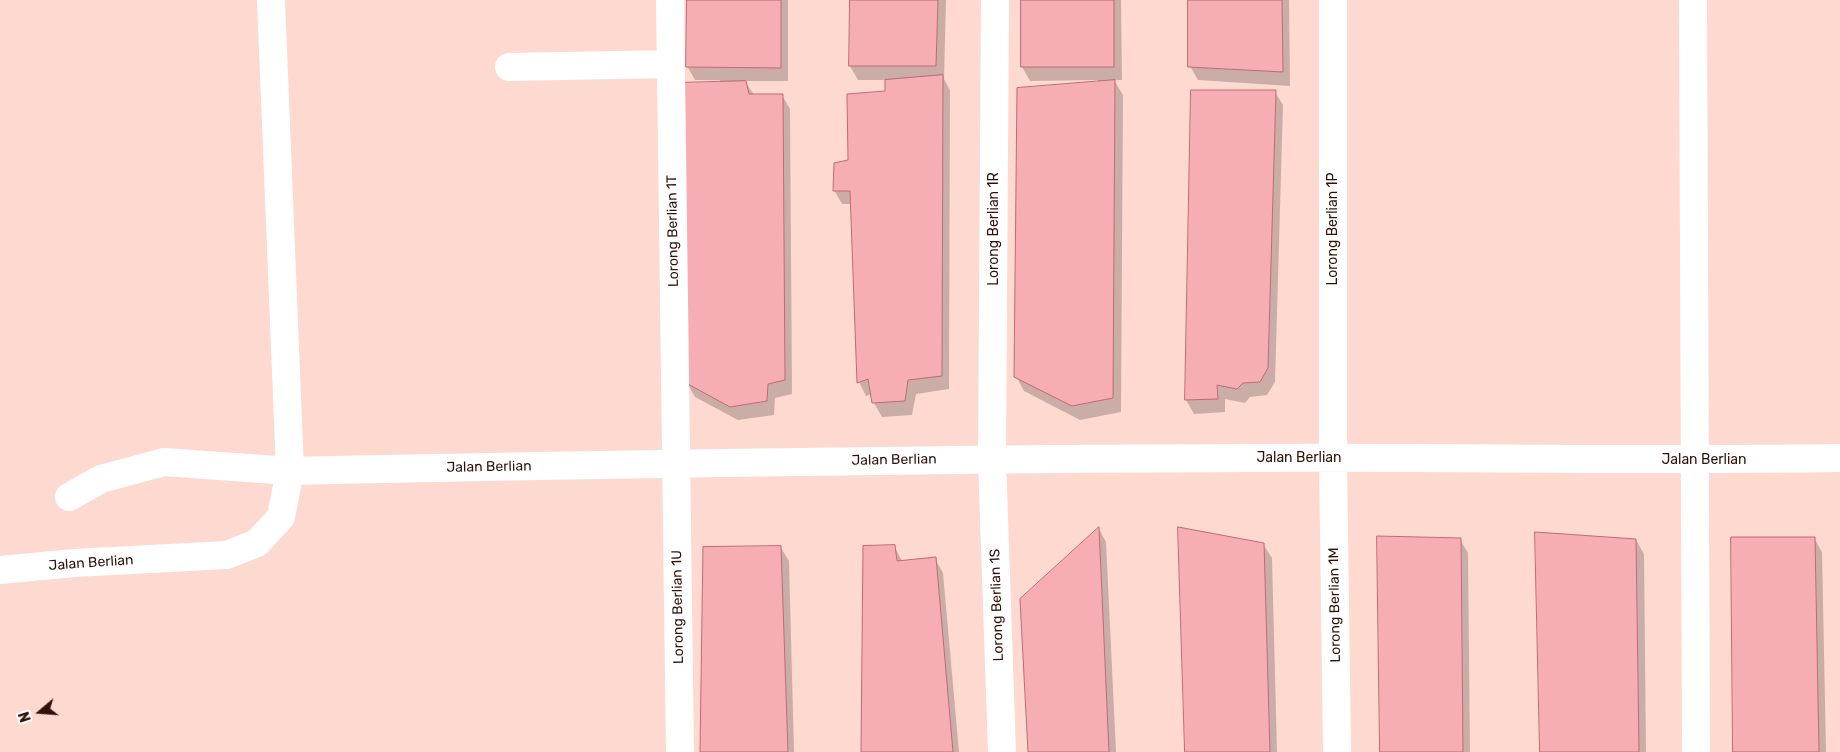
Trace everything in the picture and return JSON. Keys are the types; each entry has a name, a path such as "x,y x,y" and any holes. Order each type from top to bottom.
{"street":[{"path":"69,497 101,478 164,462 290,472 271,0"},
{"name":"Lorong Berlian 1T","path":"670,0 676,462"},
{"name":"Lorong Berlian 1R","path":"992,459 995,0"},
{"name":"Lorong Berlian 1P","path":"1333,0 1333,458"},
{"path":"1693,0 1696,752"},
{"path":"509,67 670,64"},
{"name":"Jalan Berlian","path":"0,570 74,563 226,556 257,543 281,517 290,472 676,462 992,459 1333,458 1696,461 1840,458"},
{"name":"Lorong Berlian 1M","path":"1333,458 1337,752"},
{"name":"Lorong Berlian 1S","path":"992,459 1002,752"},
{"name":"Lorong Berlian 1U","path":"676,462 680,752"}],"building":[{"path":"687,0 781,0 781,68 686,67"},
{"path":"850,0 938,0 936,66 849,66"},
{"path":"1021,0 1114,0 1114,67 1021,67"},
{"path":"1188,0 1282,0 1283,72 1188,67"},
{"path":"943,75 942,376 908,380 905,401 872,403 868,379 857,383 850,191 833,191 834,163 848,160 847,94 885,91 885,80"},
{"path":"1115,80 1113,398 1072,406 1014,377 1017,88"},
{"path":"746,81 749,94 783,94 785,380 768,384 767,401 730,407 686,383 675,83"},
{"path":"1191,90 1276,90 1268,368 1260,382 1243,383 1237,389 1217,385 1218,399 1185,400"},
{"path":"1099,527 1109,752 1028,752 1020,599"},
{"path":"1178,527 1264,543 1270,752 1185,752"},
{"path":"1535,532 1636,539 1639,752 1540,752"},
{"path":"1377,536 1461,538 1463,752 1380,752"},
{"path":"1731,537 1815,537 1819,752 1733,752"},
{"path":"895,545 897,561 936,557 953,752 861,752 863,546"},
{"path":"781,546 788,752 700,752 703,547"}]}
